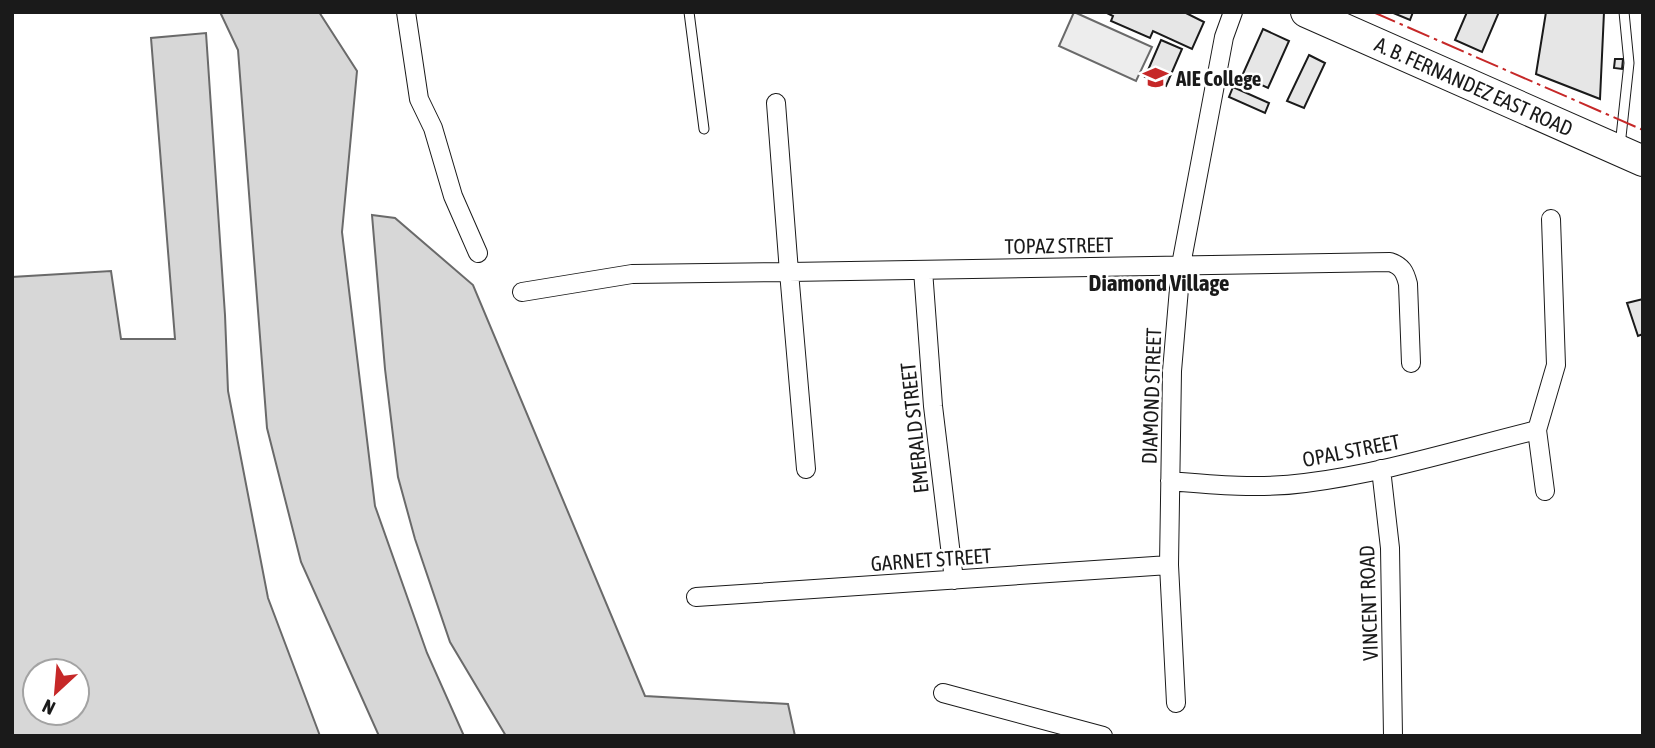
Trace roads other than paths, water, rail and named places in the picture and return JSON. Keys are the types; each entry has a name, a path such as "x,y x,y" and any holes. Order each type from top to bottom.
{"highway":[{"name":"A. B. FERNANDEZ EAST ROAD","path":"1306,12 1631,156"}],"street":[{"path":"406,12 419,99 433,128 453,196 478,253"},
{"name":"DIAMOND STREET","path":"1176,703 1169,565 1172,371 1181,265 1224,37 1233,12"},
{"path":"776,103 806,469"},
{"path":"1545,491 1537,430 1556,365 1551,219"},
{"name":"TOPAZ STREET","path":"522,292 632,274 1378,261 1399,265 1405,273 1408,284 1411,363"},
{"name":"EMERALD STREET","path":"923,270 933,406 954,580"},
{"name":"OPAL STREET","path":"1170,481 1264,486 1305,483 1381,469 1537,430"},
{"name":"VINCENT ROAD","path":"1381,469 1391,548 1393,736"},
{"name":"GARNET STREET","path":"696,597 1169,565"},
{"path":"943,693 1103,736"}],"lane":[{"path":"689,12 704,129"},
{"path":"1624,12 1629,63 1631,156"}],"place":[{"name":"AIE College","path":"1156,78"}],"district":[{"name":"Diamond Village","path":"1159,283"}]}
